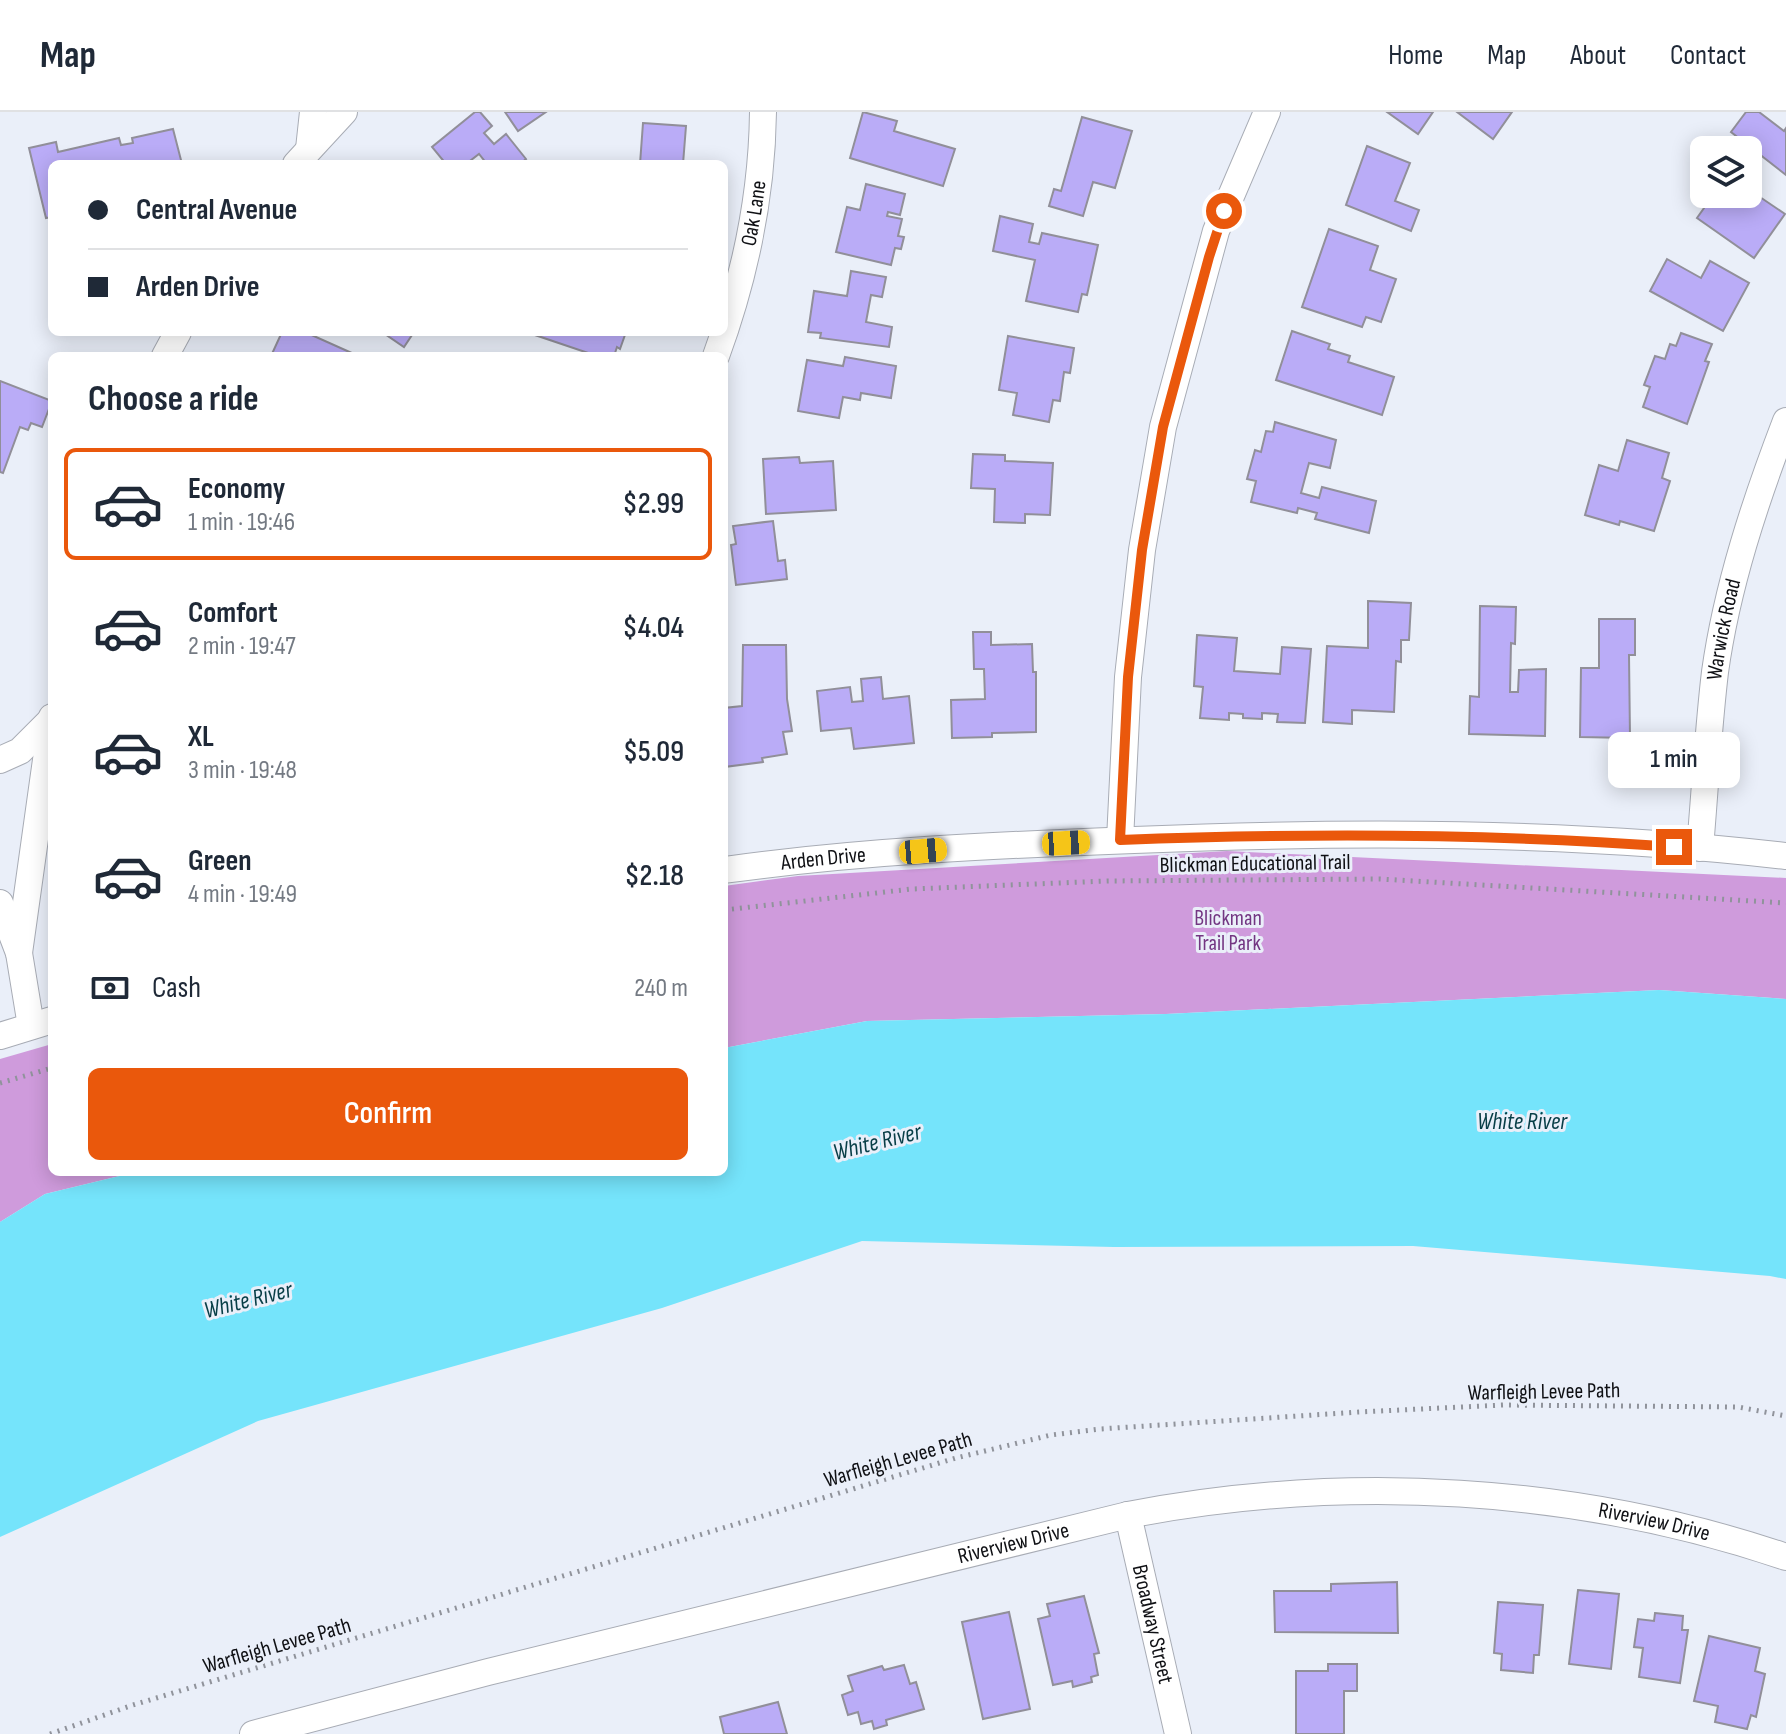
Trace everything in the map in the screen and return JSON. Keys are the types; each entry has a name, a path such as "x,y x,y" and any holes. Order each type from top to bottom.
{"street":[{"path":"302,157 313,112"},
{"path":"302,157 344,112"},
{"name":"Oak Lane","path":"728,323 752,229 763,112"},
{"path":"1120,840 1128,677 1138,582 1163,427 1216,231 1267,112"},
{"name":"Warwick Road","path":"1700,848 1715,671 1749,524 1786,421"},
{"path":"0,760 20,751 48,722"},
{"path":"19,953 48,746"},
{"name":"Arden Drive","path":"728,870 985,846 1273,834 1411,835 1700,848 1786,856"},
{"path":"0,903 42,1023 0,1036"},
{"name":"Riverview Drive","path":"253,1734 314,1726 1128,1515 1251,1497 1309,1492 1404,1491 1525,1500 1583,1507 1671,1525 1786,1557"},
{"name":"Broadway Street","path":"1128,1515 1178,1734"}],"path":[{"name":"Blickman Educational Trail","path":"728,910 912,889 1107,881 1380,879 1786,903"},
{"path":"0,1083 48,1069"},
{"name":"Warfleigh Levee Path","path":"50,1734 133,1705 941,1462 1051,1435 1291,1415 1503,1405 1738,1407 1786,1416"}],"green space":[{"name":"Blickman Trail Park","path":"1227,851 1786,878 1786,999 1659,990 1166,1014 867,1021 728,1047 728,885 798,876"},
{"path":"48,1045 48,1176 119,1176 45,1194 0,1222 0,1059"}],"water":[{"name":"White River","path":"1659,990 1786,999 1786,1279 1413,1246 1114,1247 862,1241 662,1308 258,1421 0,1537 0,1222 45,1194 119,1176 728,1176 728,1047 867,1021 1166,1014"}],"building":[{"path":"475,112 480,112 492,126 484,133 494,144 506,134 526,159 484,160 479,154 471,160 443,160 432,147"},
{"path":"505,112 546,112 518,131"},
{"path":"863,112 897,121 894,131 955,149 943,186 850,158"},
{"path":"1387,112 1433,112 1418,134"},
{"path":"1457,112 1512,112 1493,139"},
{"path":"1746,112 1759,112 1784,131 1786,128 1786,175 1762,156 1762,136 1736,136 1731,132"},
{"path":"1082,117 1132,131 1115,188 1093,182 1083,216 1049,206 1054,189 1061,191"},
{"path":"643,123 686,126 683,160 640,160"},
{"path":"173,129 181,160 48,160 46,218 29,148 56,142 58,152 119,138 121,145 133,143 132,138"},
{"path":"1367,146 1410,163 1395,201 1419,210 1411,231 1346,205"},
{"path":"866,184 905,194 900,215 888,212 887,216 902,219 898,236 904,237 901,249 895,248 891,265 836,252 847,207 860,210"},
{"path":"1762,198 1785,214 1754,258 1697,218 1704,208 1762,208"},
{"path":"1000,216 1033,224 1029,242 1039,244 1042,233 1098,245 1087,295 1082,294 1078,312 1026,301 1035,260 993,251"},
{"path":"1329,229 1378,246 1370,270 1396,279 1381,322 1366,317 1362,327 1302,307"},
{"path":"1667,259 1701,278 1710,261 1749,283 1723,331 1650,291"},
{"path":"851,271 886,277 882,297 871,295 866,322 892,327 889,347 820,338 821,333 808,332 814,291 847,296"},
{"path":"1292,331 1330,344 1328,349 1350,356 1348,362 1394,377 1382,415 1276,380"},
{"path":"1681,333 1712,344 1705,361 1709,362 1687,424 1643,407 1650,387 1644,385 1655,356 1665,359 1670,344 1676,346"},
{"path":"280,336 314,336 350,352 273,352"},
{"path":"388,336 411,336 404,347"},
{"path":"538,336 625,336 620,349 617,347 615,352 585,352"},
{"path":"1008,336 1074,348 1070,373 1064,372 1060,401 1053,400 1049,422 1013,415 1017,393 999,390"},
{"path":"845,357 896,366 891,398 861,393 860,400 843,397 839,418 798,411 807,360 843,366"},
{"path":"0,381 48,399 48,411 42,427 31,423 28,430 20,427 3,473 0,472"},
{"path":"1275,422 1336,440 1330,468 1309,463 1301,493 1319,498 1322,487 1376,501 1369,533 1315,519 1317,513 1298,508 1297,513 1251,502 1256,481 1247,479 1255,450 1261,452 1266,431 1273,432"},
{"path":"1627,440 1669,453 1662,478 1670,481 1654,531 1585,515 1599,465 1618,471"},
{"path":"973,454 1005,455 1005,461 1053,463 1050,515 1025,514 1025,523 994,522 995,489 971,488"},
{"path":"799,457 800,463 833,461 836,510 766,514 763,459"},
{"path":"773,521 778,561 785,560 787,579 736,585 731,545 736,544 733,526"},
{"path":"1368,601 1411,603 1409,640 1401,640 1401,662 1396,661 1394,712 1352,710 1352,724 1323,722 1327,646 1368,648"},
{"path":"1480,606 1516,607 1515,644 1511,643 1510,692 1518,692 1519,670 1546,669 1545,736 1469,734 1470,696 1479,697"},
{"path":"1599,619 1635,619 1635,655 1629,655 1630,738 1580,737 1581,668 1599,668"},
{"path":"973,632 991,632 991,645 1032,644 1033,672 1036,672 1036,732 952,738 951,700 985,699 984,669 974,669"},
{"path":"1197,635 1237,638 1234,671 1280,674 1282,647 1311,649 1305,723 1277,722 1278,714 1262,713 1262,719 1243,718 1243,714 1229,713 1229,720 1200,718 1203,687 1194,686"},
{"path":"743,645 786,645 787,699 792,731 783,732 787,754 762,758 763,762 728,766 728,708 742,706"},
{"path":"881,677 883,699 909,696 914,743 854,749 851,728 821,731 817,691 850,687 852,702 863,701 861,679"},
{"path":"1397,1582 1398,1633 1275,1632 1274,1591 1331,1591 1331,1584"},
{"path":"1578,1590 1619,1594 1611,1669 1569,1664"},
{"path":"1084,1596 1099,1653 1094,1654 1098,1675 1091,1677 1092,1682 1073,1687 1072,1681 1053,1685 1038,1619 1050,1616 1047,1604"},
{"path":"1498,1602 1543,1605 1539,1655 1534,1655 1533,1673 1501,1670 1502,1654 1494,1653"},
{"path":"1009,1612 1030,1709 983,1719 962,1622"},
{"path":"1655,1613 1683,1616 1682,1630 1688,1630 1680,1683 1639,1677 1643,1648 1634,1647 1638,1619 1654,1621"},
{"path":"1709,1636 1760,1648 1755,1671 1765,1674 1756,1717 1751,1715 1747,1729 1715,1722 1718,1706 1694,1701"},
{"path":"1328,1664 1357,1664 1357,1691 1344,1691 1344,1734 1296,1734 1296,1671 1328,1671"},
{"path":"904,1665 910,1684 916,1682 924,1709 886,1720 887,1725 874,1729 872,1721 861,1724 858,1712 848,1715 842,1695 853,1691 848,1676 882,1666 884,1670"},
{"path":"778,1702 787,1734 724,1734 720,1717"}],"route":[{"path":"1224,211 1163,427 1142,550 1128,677 1120,840 1273,834 1411,835 1674,847"}]}
